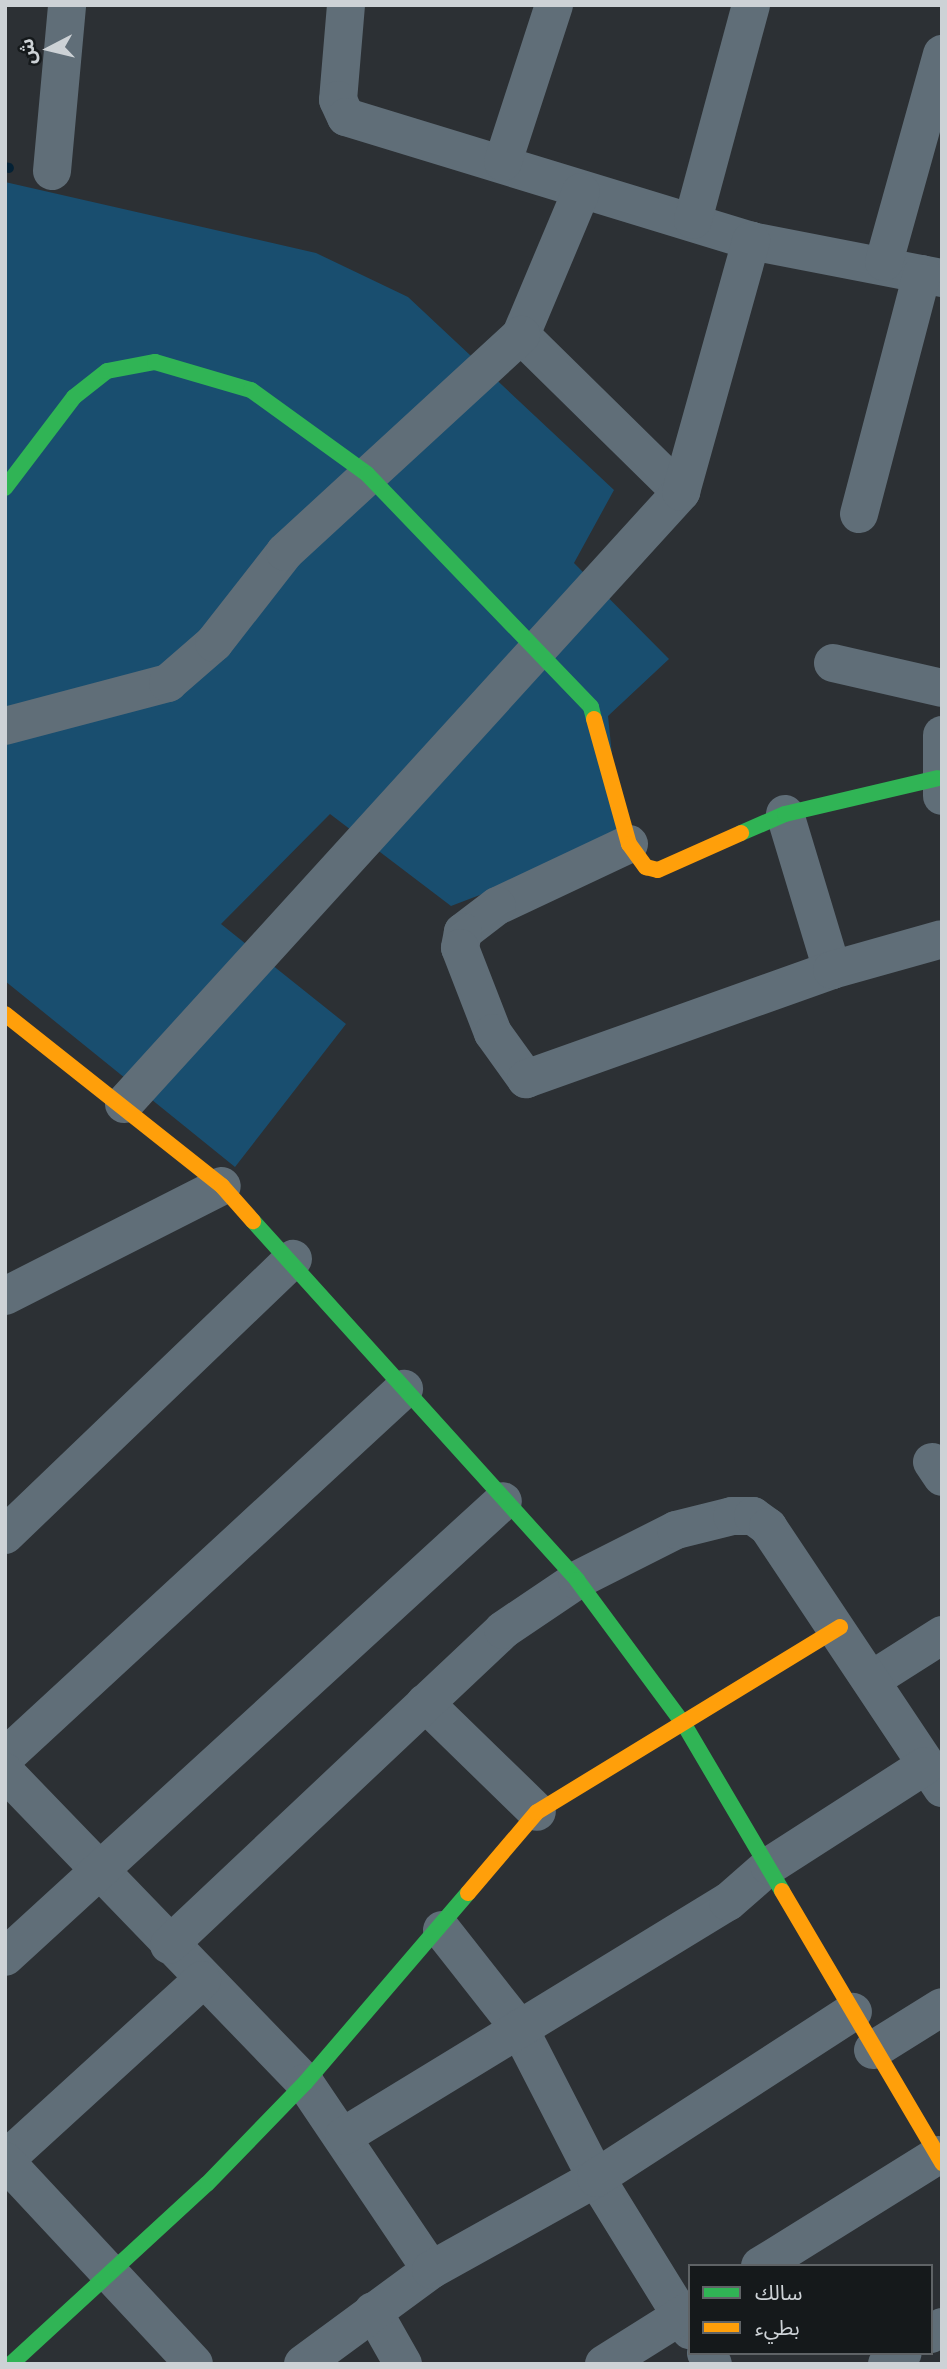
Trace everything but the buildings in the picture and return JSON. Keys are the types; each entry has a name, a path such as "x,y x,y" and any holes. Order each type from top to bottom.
{"street":[{"path":"52,171 67,5"},
{"path":"346,5 338,100 346,117 503,162 581,192 693,220 751,241 884,262 932,276 859,514"},
{"path":"503,162 554,5"},
{"path":"693,220 751,5"},
{"path":"884,262 942,54"},
{"path":"5,726 116,702 168,682 214,643 285,552 521,335 581,192"},
{"path":"124,1104 681,492 751,241"},
{"path":"521,335 681,492"},
{"path":"5,488 74,397 107,371 155,362 251,390 367,474 538,648 591,706 629,844 646,867 658,870 785,814 940,787 942,736"},
{"path":"833,663 942,688"},
{"path":"785,814 832,970"},
{"path":"629,844 497,906 463,932 460,948 493,1033 526,1079 832,970 942,939"},
{"path":"5,1014 124,1104 222,1186 293,1259 503,1501 577,1580 684,1726 769,1866 873,2050 940,2159 763,2264"},
{"path":"5,1296 222,1186"},
{"path":"5,1535 293,1259"},
{"path":"5,1757 404,1389"},
{"path":"5,1957 96,1869 503,1501"},
{"path":"169,1945 503,1630 577,1580 676,1530 753,1516 768,1527 839,1627 934,1777 769,1866 728,1902 344,2136"},
{"path":"11,2364 110,2269 207,2184 305,2083 442,1930 537,1812 684,1726 839,1627"},
{"path":"873,1679 942,1634"},
{"path":"425,1703 537,1812"},
{"path":"5,1772 202,1980 305,2083 344,2136 432,2270"},
{"path":"442,1930 519,2028 596,2178 686,2319 604,2364"},
{"path":"194,2364 110,2269 5,2161 202,1980"},
{"path":"873,2050 942,2007"},
{"path":"303,2364 432,2270 596,2178 853,2012"},
{"path":"373,2311 403,2364"}],"shaded area":[{"path":"5,182 316,253 408,297 614,490 574,563 669,659 608,716 621,841 451,906 330,814 221,924 346,1024 235,1167 5,981"}],"waterway":[{"path":"5,167 9,168"}],"traffic: fast":[{"path":"5,488 74,397 107,371 155,362 251,390 367,474 591,707 594,719"},
{"path":"741,833 785,814 938,778"},
{"path":"253,1221 577,1580 685,1726 782,1891"},
{"path":"11,2364 207,2184 305,2083 468,1893"}],"traffic: slow":[{"path":"594,719 629,844 646,867 658,870 741,833"},
{"path":"5,1014 222,1186 253,1221"},
{"path":"468,1893 537,1812 840,1627"},
{"path":"782,1891 942,2163"}]}
